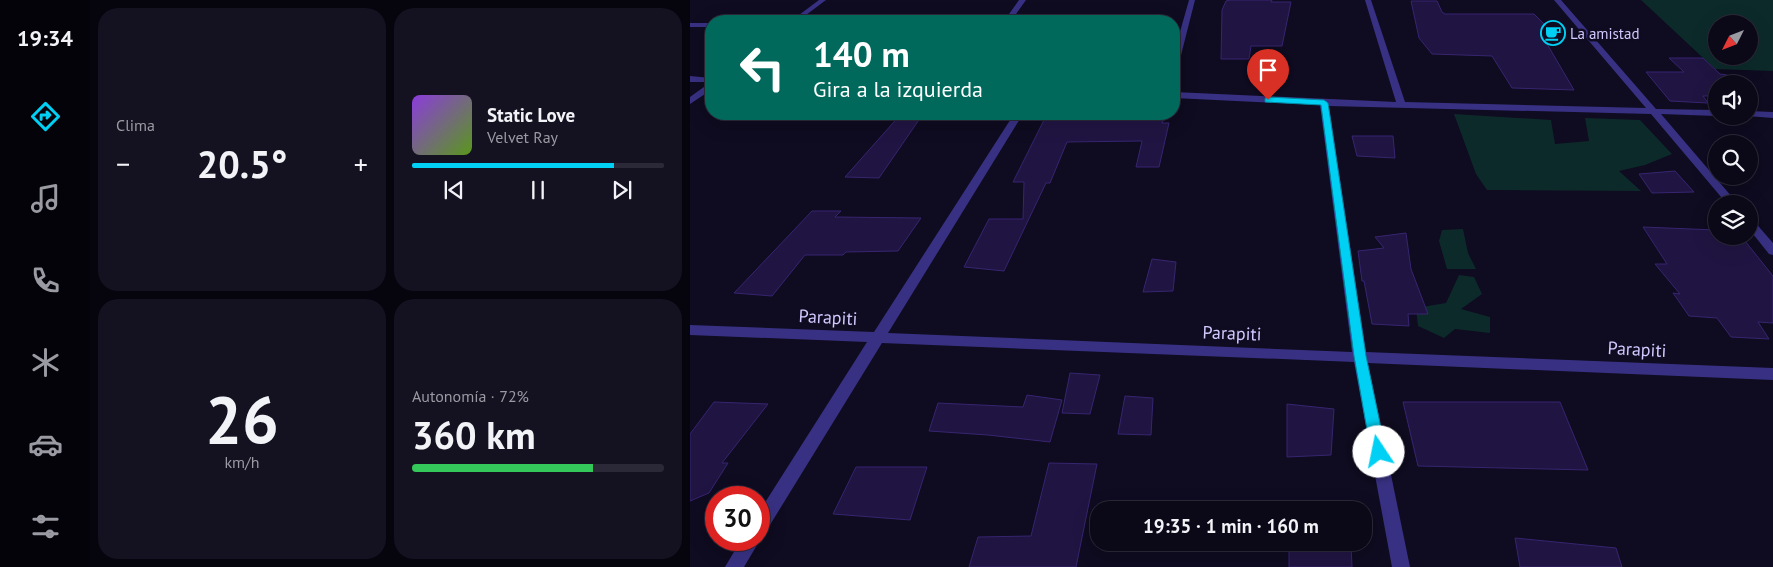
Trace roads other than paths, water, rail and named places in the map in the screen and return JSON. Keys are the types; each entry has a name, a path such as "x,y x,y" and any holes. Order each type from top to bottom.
{"street":[{"path":"802,15 823,0"},
{"path":"1012,15 1023,0"},
{"path":"1180,45 1192,0"},
{"path":"1368,0 1401,104"},
{"path":"1557,0 1725,195"},
{"path":"690,25 705,25"},
{"path":"690,79 705,80"},
{"path":"690,102 705,91"},
{"path":"1180,96 1324,103 1708,112"},
{"path":"1324,103 1360,356 1401,567"},
{"path":"1758,114 1773,115"},
{"path":"770,510 1014,120"},
{"path":"1758,233 1773,251"},
{"name":"Parapiti","path":"690,330 1773,374"},
{"path":"734,567 744,551"}],"place":[{"name":"La amistad","path":"1553,33"}]}
